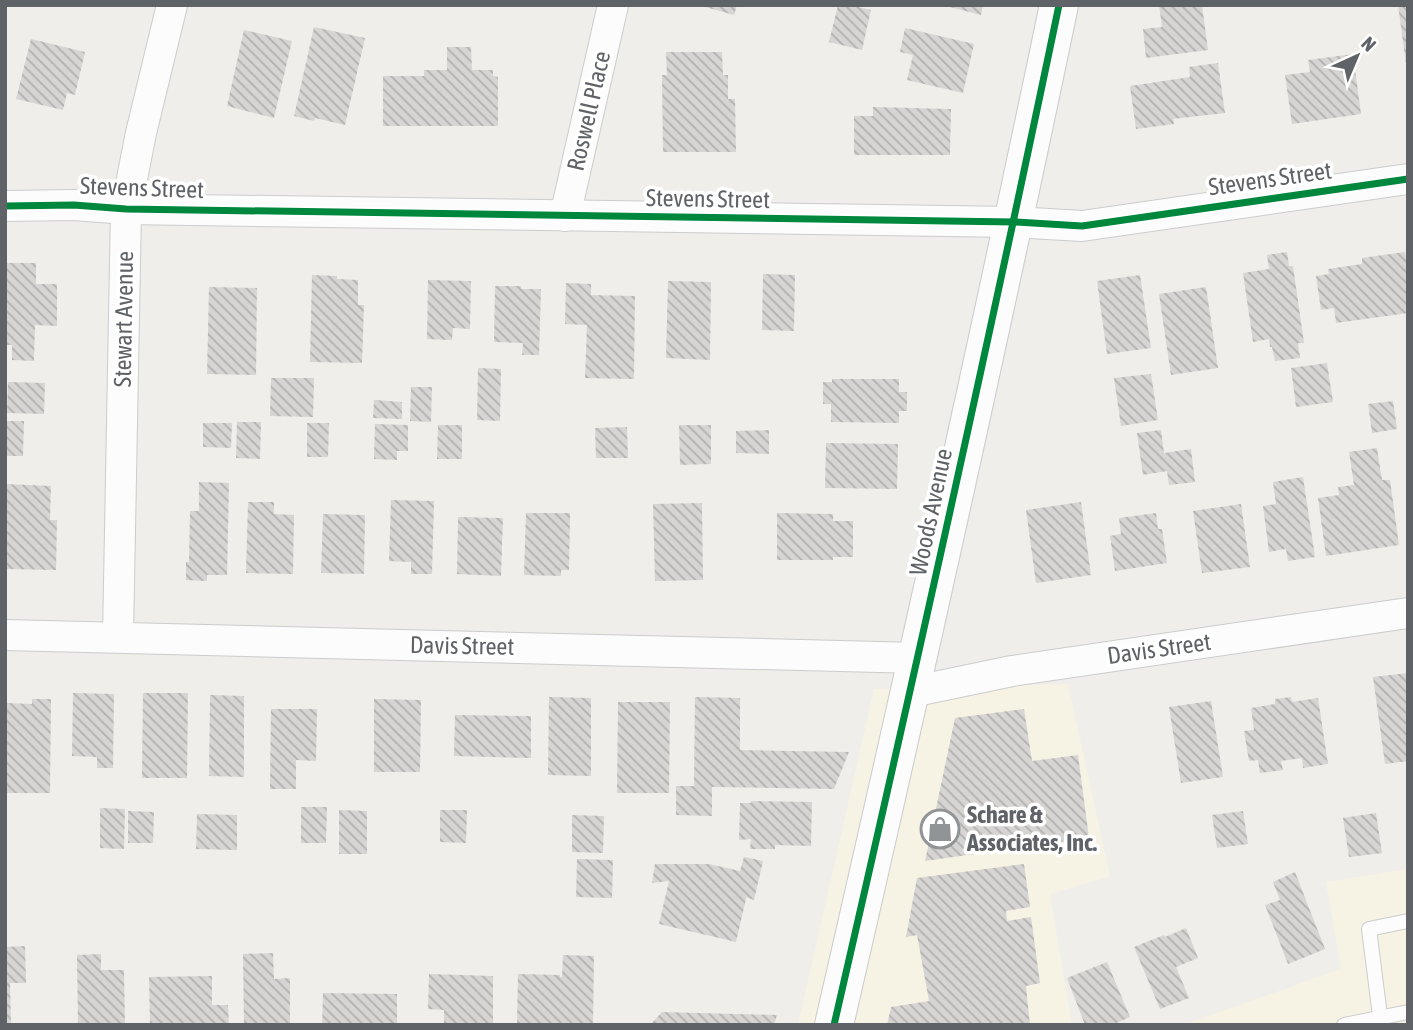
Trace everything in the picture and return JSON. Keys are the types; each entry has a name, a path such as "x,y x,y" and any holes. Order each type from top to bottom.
{"street":[{"name":"Stewart Avenue","path":"118,637 126,209 172,5"},
{"name":"Roswell Place","path":"565,216 613,5"},
{"name":"Woods Avenue","path":"834,1025 1014,222 1059,5"},
{"name":"Stevens Street","path":"5,206 1014,222 1082,226 1408,179"},
{"name":"Davis Street","path":"5,635 118,637 914,675 1012,671 1408,613"}],"lane":[{"path":"1380,1016 1369,929 1408,921"},
{"path":"1344,1025 1408,1012"}],"shaded area":[{"path":"1068,684 1110,876 1050,894 1072,1025 798,1025 874,689"},
{"path":"1408,869 1408,1025 1183,1025 1341,969 1326,882"}],"building":[{"path":"698,5 737,5 734,15"},
{"path":"838,5 871,10 862,50 829,42"},
{"path":"942,5 983,5 981,15"},
{"path":"1159,5 1202,5 1208,50 1146,58 1143,29 1162,27"},
{"path":"1398,5 1408,5 1408,64 1406,64"},
{"path":"314,27 365,38 345,125 294,116"},
{"path":"905,28 974,44 963,93 907,80 913,55 900,52"},
{"path":"244,30 292,41 274,118 227,106"},
{"path":"31,39 85,52 75,95 67,93 63,110 16,99"},
{"path":"447,47 471,47 472,70 493,70 493,76 498,77 498,126 383,126 383,76 424,76 424,70 447,70"},
{"path":"666,52 722,52 723,75 728,75 728,99 735,99 736,152 663,152 662,75 667,75"},
{"path":"1353,54 1361,114 1292,124 1285,75 1310,72 1308,60"},
{"path":"1218,63 1225,113 1173,119 1174,124 1136,129 1130,86 1190,77 1189,67"},
{"path":"873,107 951,109 950,155 854,155 854,116 873,116"},
{"path":"1287,252 1289,266 1293,266 1304,343 1298,343 1300,358 1275,361 1269,339 1253,342 1243,273 1269,269 1267,255"},
{"path":"1405,252 1408,313 1336,323 1334,308 1321,310 1316,276 1329,274 1328,269 1362,264 1362,258"},
{"path":"5,263 36,263 36,284 57,284 57,326 35,325 34,361 12,360 12,345 5,345"},
{"path":"763,274 795,275 794,331 762,330"},
{"path":"312,275 358,280 358,305 364,305 362,363 310,362"},
{"path":"1140,275 1151,348 1107,354 1097,281"},
{"path":"428,280 471,281 470,329 453,328 452,340 427,339"},
{"path":"668,281 711,282 710,360 666,358"},
{"path":"566,283 591,284 591,295 635,296 634,379 585,378 587,325 565,324"},
{"path":"495,286 541,289 539,355 522,355 523,343 494,342"},
{"path":"209,287 257,288 256,375 207,374"},
{"path":"1206,287 1218,368 1171,375 1159,294"},
{"path":"1327,363 1333,402 1296,407 1291,368"},
{"path":"478,368 501,369 500,421 477,420"},
{"path":"1151,374 1158,420 1121,426 1114,378"},
{"path":"271,378 314,378 313,417 270,416"},
{"path":"832,379 899,379 899,392 907,392 907,411 899,411 899,423 831,422 831,404 823,404 823,382 832,382"},
{"path":"8,382 45,383 44,414 7,413"},
{"path":"411,387 432,387 431,422 410,421"},
{"path":"374,400 402,402 402,419 373,418"},
{"path":"1393,401 1397,429 1372,433 1368,404"},
{"path":"5,421 24,421 23,456 5,456"},
{"path":"237,422 261,422 260,459 236,458"},
{"path":"203,423 232,423 231,448 203,447"},
{"path":"307,423 329,423 328,457 307,457"},
{"path":"375,424 408,425 408,451 397,451 397,460 374,459"},
{"path":"438,425 462,425 462,459 437,459"},
{"path":"679,425 711,425 711,464 680,465"},
{"path":"627,427 628,458 596,458 595,428"},
{"path":"769,430 769,454 736,453 736,431"},
{"path":"1161,430 1164,453 1191,449 1195,482 1169,485 1167,471 1143,475 1137,433"},
{"path":"826,443 898,444 897,489 825,488"},
{"path":"1377,448 1382,480 1390,480 1399,545 1326,556 1318,498 1339,495 1338,487 1354,485 1349,452"},
{"path":"1303,477 1315,557 1288,561 1286,549 1269,552 1263,506 1276,504 1273,482"},
{"path":"199,482 229,483 227,575 207,575 207,581 186,580 190,511 199,511"},
{"path":"5,484 51,486 50,520 57,520 56,570 5,569"},
{"path":"391,500 434,501 432,574 411,574 411,562 389,561"},
{"path":"248,502 274,502 274,514 294,515 293,574 246,573"},
{"path":"1081,502 1091,575 1036,583 1026,510"},
{"path":"702,503 703,580 655,581 653,504"},
{"path":"1241,504 1250,567 1202,573 1193,511"},
{"path":"526,513 570,513 569,570 561,570 561,576 524,575"},
{"path":"777,513 833,514 833,521 853,521 853,557 833,557 833,560 777,560"},
{"path":"1156,513 1158,529 1162,529 1167,563 1115,571 1110,536 1121,534 1119,518"},
{"path":"323,514 365,515 364,574 321,573"},
{"path":"458,517 503,518 501,576 457,574"},
{"path":"1408,673 1408,761 1385,764 1373,677"},
{"path":"73,693 114,694 113,768 97,768 97,757 72,756"},
{"path":"143,693 188,693 187,778 142,778"},
{"path":"210,695 244,696 244,777 209,776"},
{"path":"549,697 591,698 591,776 548,775"},
{"path":"695,697 740,698 740,750 849,752 834,789 712,787 712,816 676,815 676,786 694,786"},
{"path":"1291,697 1292,702 1318,698 1328,764 1303,768 1302,758 1281,761 1283,770 1260,773 1258,760 1249,761 1244,731 1254,730 1251,708 1275,704 1275,699"},
{"path":"32,699 51,699 50,793 5,793 5,703 32,704"},
{"path":"374,699 421,700 420,772 374,772"},
{"path":"1211,701 1223,777 1181,783 1169,707"},
{"path":"618,702 670,702 669,793 617,793"},
{"path":"271,709 317,709 316,761 296,760 296,789 270,789"},
{"path":"1024,709 1032,761 1078,755 1089,838 925,861 955,718"},
{"path":"455,715 531,716 531,758 454,756"},
{"path":"812,802 811,846 775,845 775,849 750,849 751,839 739,840 740,803"},
{"path":"301,807 327,807 326,843 301,843"},
{"path":"100,808 125,809 124,849 100,848"},
{"path":"339,810 367,811 367,854 339,854"},
{"path":"440,810 467,810 466,843 440,842"},
{"path":"128,811 154,812 153,843 128,843"},
{"path":"1243,811 1248,844 1217,848 1212,815"},
{"path":"1376,813 1382,853 1349,857 1343,818"},
{"path":"197,814 237,815 237,850 196,849"},
{"path":"572,815 604,816 603,853 572,852"},
{"path":"744,857 763,861 754,900 746,897 736,942 659,924 669,881 652,883 655,864 709,864 740,871"},
{"path":"577,859 613,860 612,898 576,897"},
{"path":"1024,864 1030,907 1006,911 1007,921 1031,917 1040,983 1026,986 1030,1025 887,1025 891,1007 929,1001 917,935 906,937 917,878"},
{"path":"1295,872 1325,949 1288,964 1265,905 1280,900 1273,882"},
{"path":"1186,928 1198,958 1176,967 1189,998 1160,1009 1134,947"},
{"path":"25,946 26,983 10,983 11,1025 5,1025 6,947"},
{"path":"273,953 274,979 290,978 290,1025 244,1025 243,954"},
{"path":"101,954 101,970 124,970 125,1025 78,1025 77,955"},
{"path":"563,955 594,956 593,1025 517,1025 518,974 562,977"},
{"path":"1107,962 1130,1017 1112,1025 1085,1025 1067,978"},
{"path":"429,974 493,976 493,1025 444,1025 444,1010 428,1009"},
{"path":"212,976 212,1005 228,1005 229,1025 150,1025 149,977"},
{"path":"323,993 397,994 397,1025 322,1025"},
{"path":"662,1012 777,1015 774,1025 650,1025"}],"cycle path":[{"path":"834,1025 949,516 1059,5"},
{"path":"5,206 1014,222 1082,226 1408,179"}],"place":[{"name":"Schare & Associates, Inc.","path":"940,829"}]}
